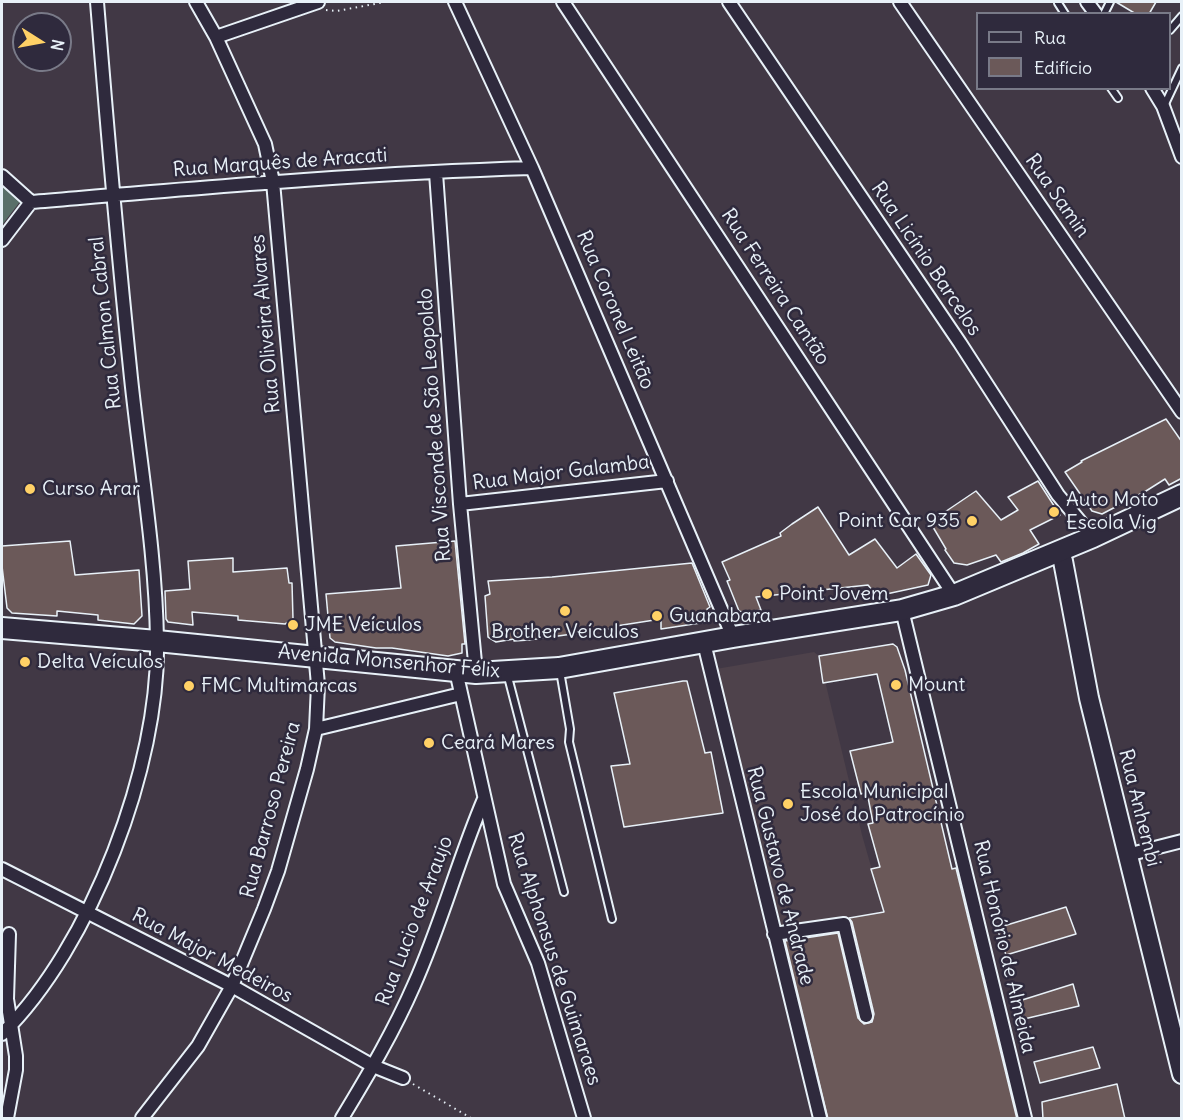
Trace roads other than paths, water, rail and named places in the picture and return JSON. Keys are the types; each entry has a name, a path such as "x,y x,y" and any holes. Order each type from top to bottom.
{"main road":[{"name":"Avenida Monsenhor Félix","path":"2,627 466,672 559,668 902,610 954,595 1093,537 1182,495"}],"street":[{"name":"Rua Calmon Cabral","path":"2,1034 48,977 88,913 120,836 142,759 153,706 157,641 154,585 113,195 97,2"},
{"name":"Rua Oliveira Alvares","path":"196,2 216,37 265,144 273,182 311,623 316,658"},
{"name":"Rua Coronel Leitão","path":"455,2 532,168 733,637"},
{"name":"Rua Ferreira Cantão","path":"563,2 954,595"},
{"name":"Rua Licínio Barcelos","path":"729,2 960,343 1058,495 1093,537"},
{"name":"Rua Samin","path":"900,2 1182,412"},
{"path":"216,37 313,3"},
{"path":"1153,90 1163,106 1182,157"},
{"name":"Rua Marquês de Aracati","path":"31,202 273,182 532,168"},
{"name":"Rua Visconde de São Leopoldo","path":"436,173 460,504 466,672"},
{"path":"2,176 31,202 2,240"},
{"name":"Rua Major Galamba","path":"460,504 667,480"},
{"name":"Rua Anhembi","path":"1059,551 1063,561 1089,698 1182,1074"},
{"name":"Rua Honório de Almeida","path":"902,610 1025,1119"},
{"name":"Rua Gustavo de Andrade","path":"704,643 820,1119"},
{"name":"Rua Barroso Pereira","path":"142,1119 198,1046 232,986 278,871 316,729 318,686 316,658"},
{"name":"Rua Alphonsus de Guimaraes","path":"466,672 461,694 504,884 538,963 584,1119"},
{"path":"316,729 461,694"},
{"name":"Rua Lucio de Araujo","path":"342,1119 373,1066 415,983 466,841 484,799"},
{"path":"1127,855 1182,841"},
{"name":"Rua Major Medeiros","path":"2,869 232,986 373,1066 403,1078"},
{"path":"774,934 844,924 866,1016"},
{"path":"7,1119 16,1070 12,1024 7,999 9,934"}],"lane":[{"path":"1058,3 1064,12"},
{"path":"1171,29 1182,16"},
{"path":"1163,106 1182,68"},
{"path":"1113,90 1118,98"},
{"path":"559,668 570,729 569,742 612,919"},
{"path":"507,672 564,892"}],"place":[{"name":"Curso Arar","path":"30,489"},
{"name":"Auto Moto Escola Vig","path":"1054,512"},
{"name":"Point Car 935","path":"972,521"},
{"name":"Point Jovem","path":"767,594"},
{"name":"Brother Veículos","path":"565,611"},
{"name":"Guanabara","path":"657,616"},
{"name":"JME Veículos","path":"293,625"},
{"name":"Delta Veículos","path":"25,662"},
{"name":"Mount","path":"896,685"},
{"name":"FMC Multimarcas","path":"189,686"},
{"name":"Ceará Mares","path":"429,743"},
{"name":"Escola Municipal José do Patrocínio","path":"788,804"}]}
